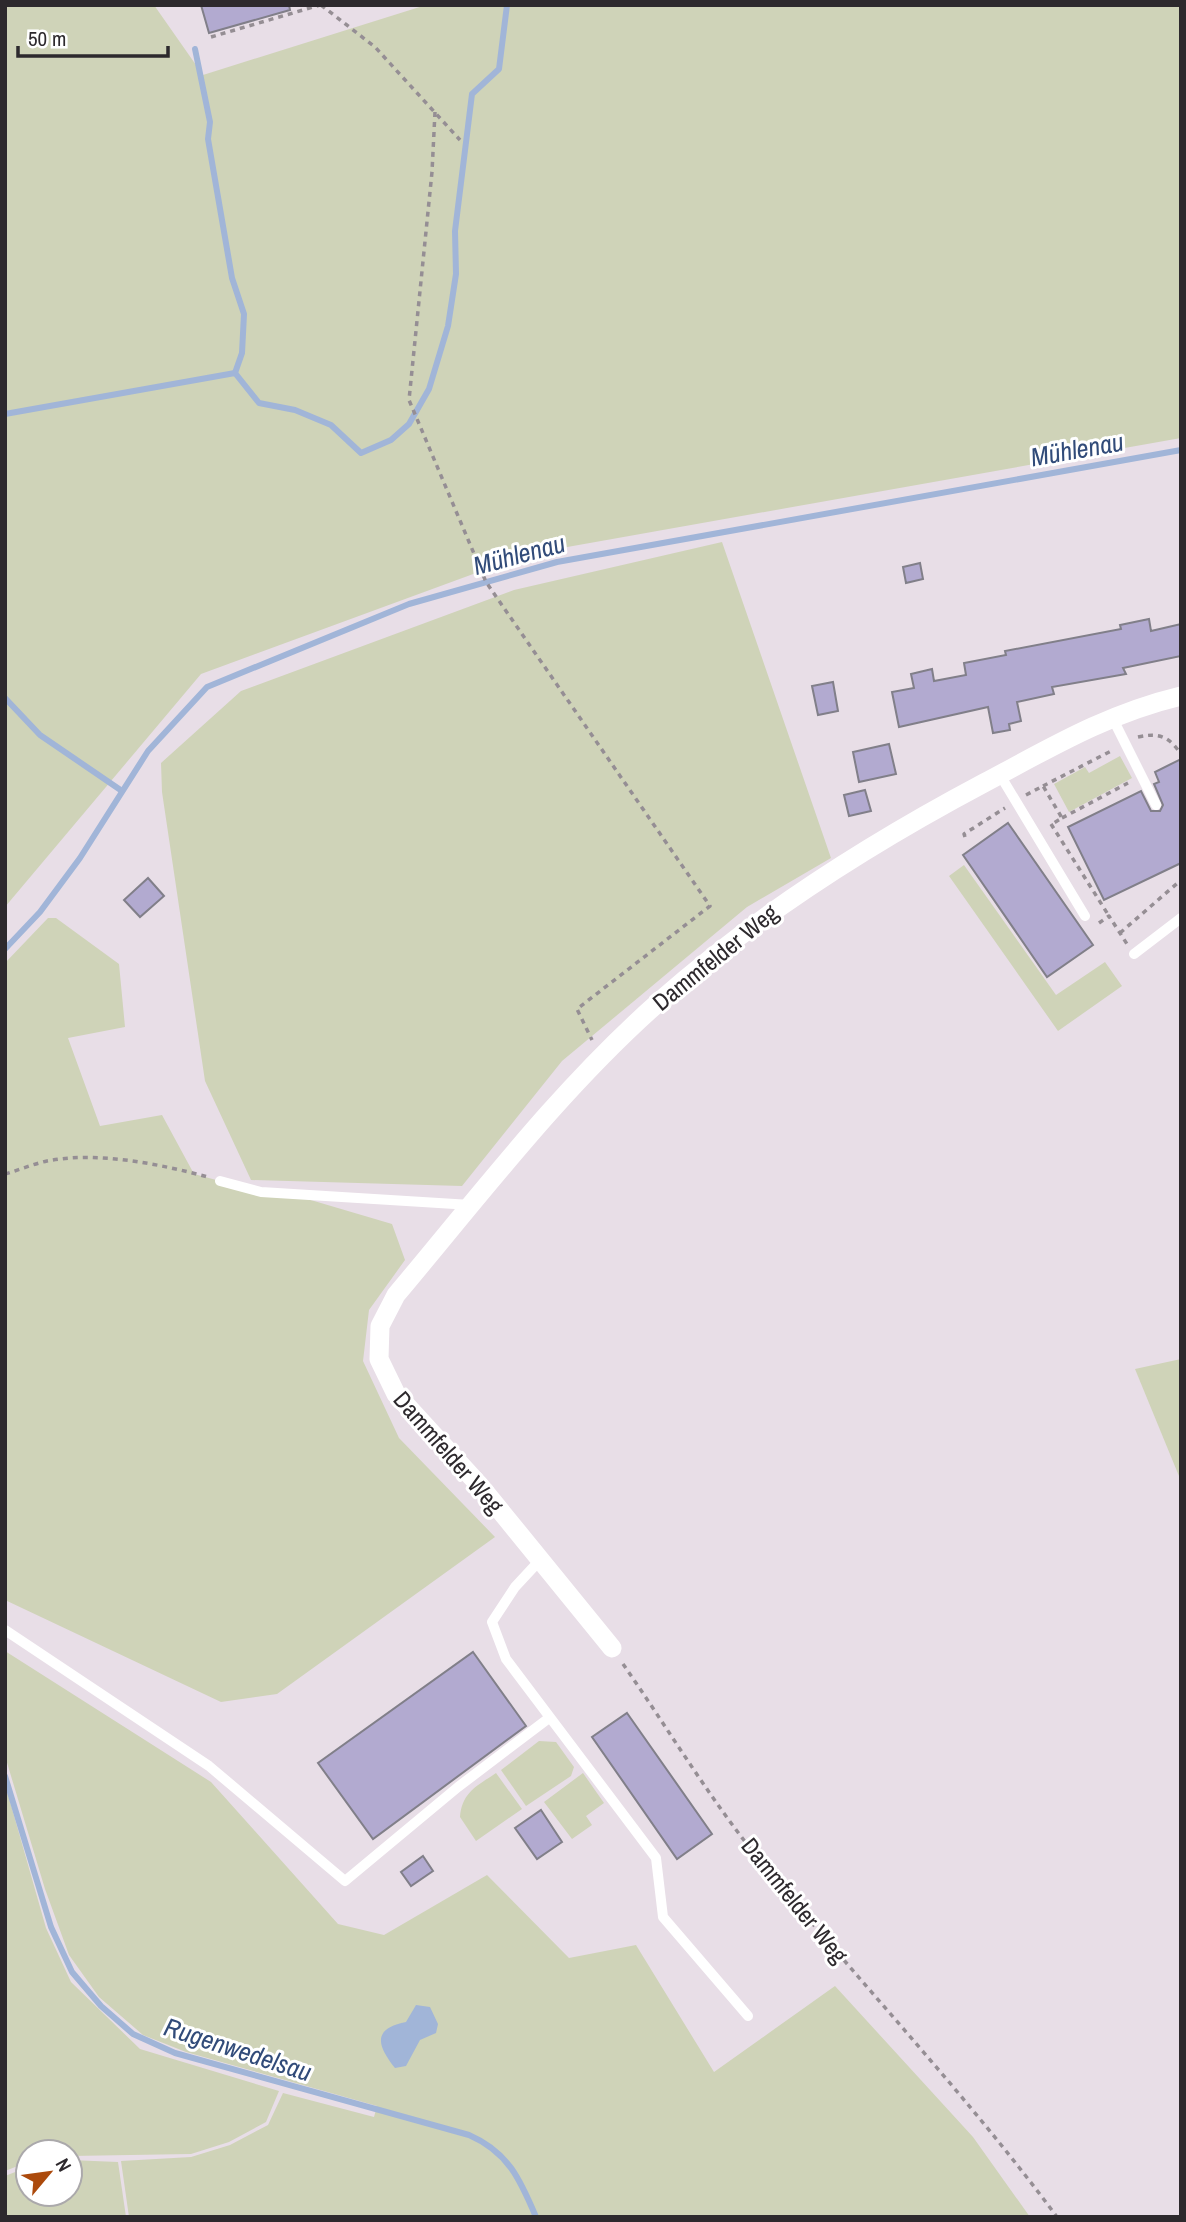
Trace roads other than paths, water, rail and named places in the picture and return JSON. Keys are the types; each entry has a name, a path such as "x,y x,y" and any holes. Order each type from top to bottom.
{"street":[{"name":"Dammfelder Weg","path":"612,1648 481,1487 396,1394 379,1359 380,1326 396,1295 601,1059 660,1001 783,902 1065,738 1181,696"}],"lane":[{"path":"1113,719 1156,805"},
{"path":"1000,775 1085,916"},
{"path":"1134,954 1181,918"},
{"path":"220,1181 261,1192 472,1205"},
{"path":"541,1559 515,1587 492,1622 506,1660 656,1858 663,1917 748,2016"},
{"path":"5,1630 209,1766 345,1881 458,1787 549,1718"}],"water":[{"path":"416,2005 430,2007 438,2024 436,2033 420,2040 406,2066 395,2068 384,2052 381,2039 387,2029 406,2022"}],"waterway":[{"path":"5,414 235,373 259,403 295,410 331,425 361,453 391,440 409,424 429,389 448,326 456,274 455,231 472,94 499,69 507,5"},
{"path":"195,49 210,122 208,139 232,278 244,314 242,353 235,373"},
{"name":"Mühlenau","path":"5,949 40,912 80,858 148,751 207,687 409,604 557,562 1181,450"},
{"path":"5,698 40,735 122,791"},
{"name":"Rugenwedelsau","path":"5,1776 51,1927 72,1972 101,2006 133,2034 175,2053 469,2135 503,2158 518,2179 536,2217"}]}
